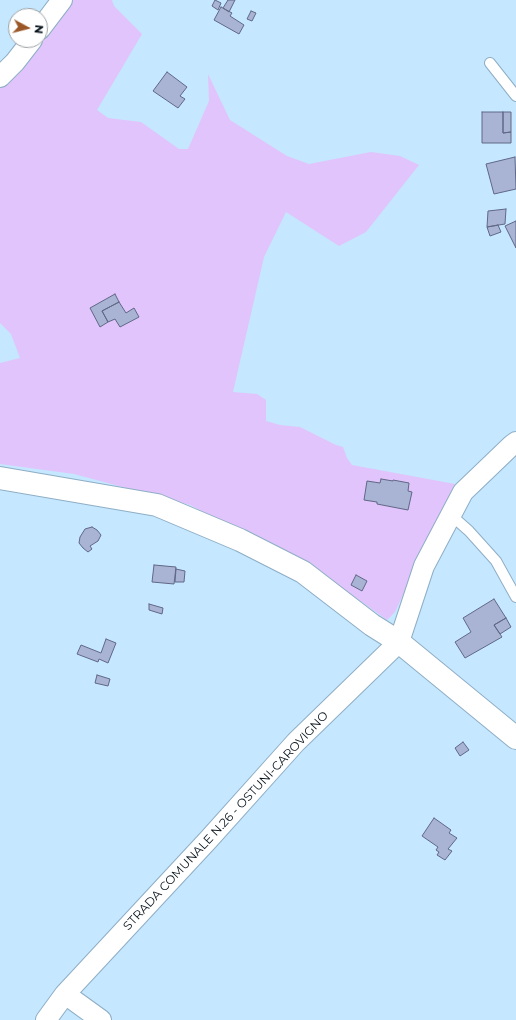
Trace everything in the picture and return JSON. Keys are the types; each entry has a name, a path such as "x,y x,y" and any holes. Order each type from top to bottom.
{"street":[{"path":"48,18 62,0"},
{"path":"0,77 15,62 26,48"},
{"name":"STRADA COMUNALE N.26 - OSTUNI-CAROVIGNO","path":"46,1020 65,994 296,742 399,642 424,566 463,492 516,442"},
{"path":"0,478 157,505 240,540 303,572 372,625 399,642 516,738"},
{"path":"65,994 101,1020"}],"lane":[{"path":"490,63 516,96"},
{"path":"451,515 469,531 496,561 516,597"}],"shaded area":[{"path":"72,0 112,0 114,6 142,34 97,110 108,118 141,122 179,149 188,149 209,101 208,74 230,120 287,156 309,164 371,152 400,156 419,165 366,232 339,246 286,212 264,257 233,392 257,394 266,400 266,421 280,425 300,427 343,447 347,458 352,465 455,484 395,612 387,620 320,572 190,505 74,474 0,464 0,363 20,358 11,334 0,323 0,87 33,55 38,48 48,48 48,34"}],"building":[{"path":"215,0 221,3 218,10 212,6"},
{"path":"228,0 235,0 229,12 223,8"},
{"path":"221,7 232,13 230,16 244,25 239,34 214,20"},
{"path":"251,11 256,13 252,21 247,19"},
{"path":"167,72 187,87 180,96 185,99 178,108 153,91"},
{"path":"482,112 503,112 503,133 511,132 511,143 482,143"},
{"path":"503,112 511,112 511,132 503,133"},
{"path":"515,157 516,189 494,194 486,164"},
{"path":"506,209 505,224 487,227 488,211"},
{"path":"516,221 516,248 505,226"},
{"path":"498,225 501,232 490,236 487,227"},
{"path":"115,294 119,302 102,311 108,322 100,327 90,308"},
{"path":"119,302 126,313 134,308 139,317 120,327 115,319 108,322 102,311"},
{"path":"381,479 409,483 408,491 412,492 408,510 364,500 367,481 380,483"},
{"path":"92,527 101,535 98,541 90,546 92,549 88,552 79,543 80,537 85,529"},
{"path":"154,565 176,567 174,584 152,582"},
{"path":"176,569 185,571 184,582 175,582"},
{"path":"356,575 367,581 362,591 351,585"},
{"path":"494,599 506,618 494,625 502,637 465,658 455,642 471,632 463,618"},
{"path":"149,604 163,608 162,614 149,610"},
{"path":"506,618 511,627 500,634 494,625"},
{"path":"106,639 116,643 108,663 99,659 98,662 77,654 81,645 101,653"},
{"path":"97,675 110,679 108,686 95,683"},
{"path":"463,742 469,750 460,756 455,748"},
{"path":"434,818 451,830 449,833 457,838 448,849 452,851 445,860 437,855 439,852 436,850 438,847 422,836"}]}
